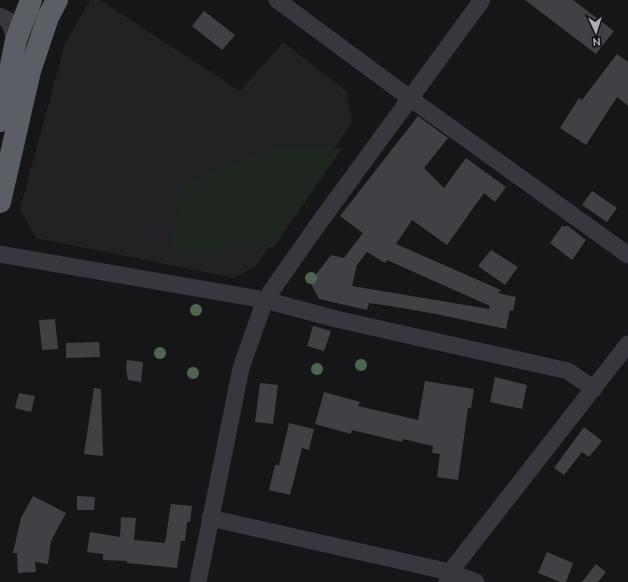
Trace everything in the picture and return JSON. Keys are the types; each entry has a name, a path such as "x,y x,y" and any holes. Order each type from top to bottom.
{"highway":[{"path":"0,121 16,40 32,0"},
{"path":"0,202 30,71 48,17 57,0"}],"street":[{"path":"277,0 411,99 628,255"},
{"path":"198,582 241,368 265,300 319,223 482,0"},
{"path":"0,16 8,20 16,40"},
{"path":"0,254 265,300 336,319 568,372 594,389"},
{"path":"449,577 628,344"},
{"path":"210,518 449,577 476,582"}],"shaded area":[{"path":"90,0 100,0 240,91 283,42 346,91 352,122 256,266 234,278 36,238 20,209 65,44"},
{"path":"273,148 342,148 274,247 168,250 187,182"}],"building":[{"path":"525,0 573,0 614,31 596,54"},
{"path":"204,11 235,35 222,50 192,26"},
{"path":"617,54 628,62 628,106 617,97 586,145 560,128 579,98 582,100"},
{"path":"418,116 448,138 424,168 444,188 466,158 506,187 495,202 484,193 447,245 412,220 396,244 501,290 498,293 516,297 513,311 510,310 506,329 390,306 369,303 367,310 319,299 310,282 331,255 344,258 363,233 340,216","holes":["367,252 385,263 387,260 490,306 489,309 352,286 357,265"]},
{"path":"592,191 617,208 607,222 582,205"},
{"path":"562,226 568,226 586,240 572,260 550,243"},
{"path":"491,250 518,267 505,285 478,266"},
{"path":"55,319 58,349 42,350 39,320"},
{"path":"313,326 331,331 324,351 307,346"},
{"path":"99,342 100,357 66,358 66,343"},
{"path":"127,360 143,362 141,382 128,380 126,368"},
{"path":"495,377 527,385 522,409 490,402"},
{"path":"425,381 474,389 471,408 468,408 458,480 437,477 440,454 432,453 433,446 403,439 402,442 352,430 351,434 315,424 324,392 360,402 358,406 418,420"},
{"path":"260,383 278,385 273,424 255,422"},
{"path":"94,388 101,389 103,456 84,454"},
{"path":"19,393 35,396 31,412 15,408"},
{"path":"289,423 314,429 309,450 302,448 290,495 269,490 275,465 279,465"},
{"path":"584,427 602,441 589,457 582,452 564,475 554,468"},
{"path":"33,496 66,513 51,541 48,564 35,562 36,572 18,573 17,553 13,553 21,518"},
{"path":"77,496 95,497 94,510 77,510"},
{"path":"171,504 192,506 190,522 187,522 185,541 181,541 177,568 127,563 127,561 103,560 103,554 87,552 90,532 120,537 121,517 136,518 134,540 165,543"},
{"path":"547,552 573,563 566,582 560,582 538,573"},
{"path":"596,564 606,572 598,582 582,582"}]}
